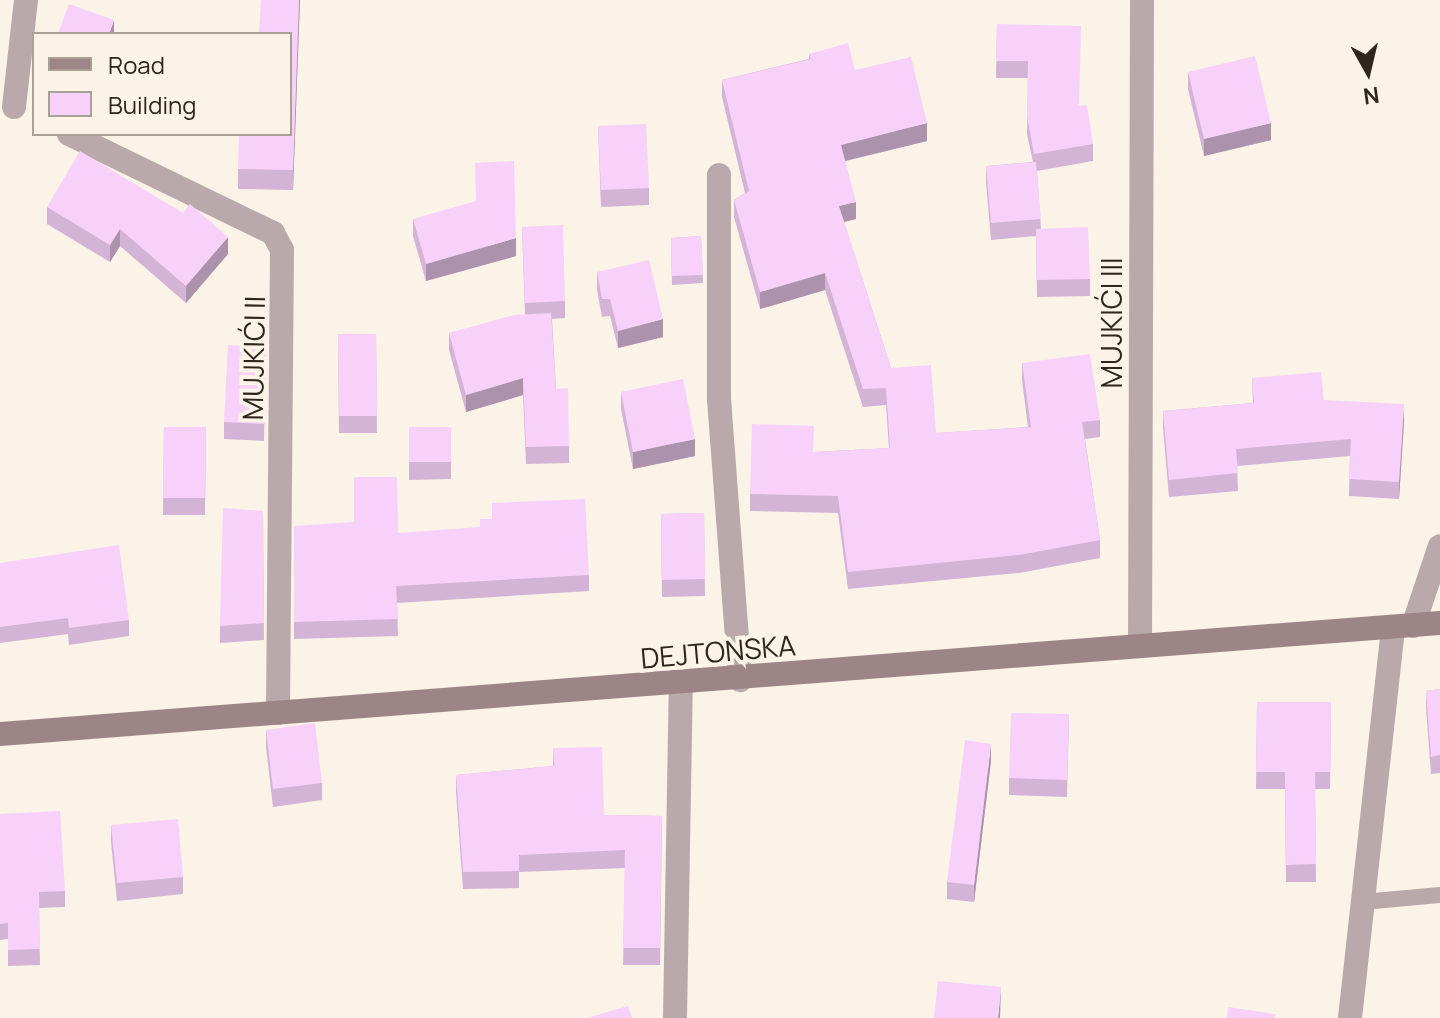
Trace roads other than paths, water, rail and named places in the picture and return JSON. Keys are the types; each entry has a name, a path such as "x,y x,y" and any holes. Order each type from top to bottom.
{"main road":[{"name":"DEJTONSKA","path":"0,734 681,685 1440,623"}],"street":[{"path":"16,109 26,0"},
{"name":"MUJKIĆI III","path":"1140,646 1142,0"},
{"name":"MUJKIĆI II","path":"73,136 273,233 282,250 278,713"},
{"path":"719,175 719,399 740,680"},
{"path":"1350,1018 1363,902 1403,627 1440,546"},
{"path":"675,1018 681,685"}],"lane":[{"path":"1363,902 1440,895"}]}
